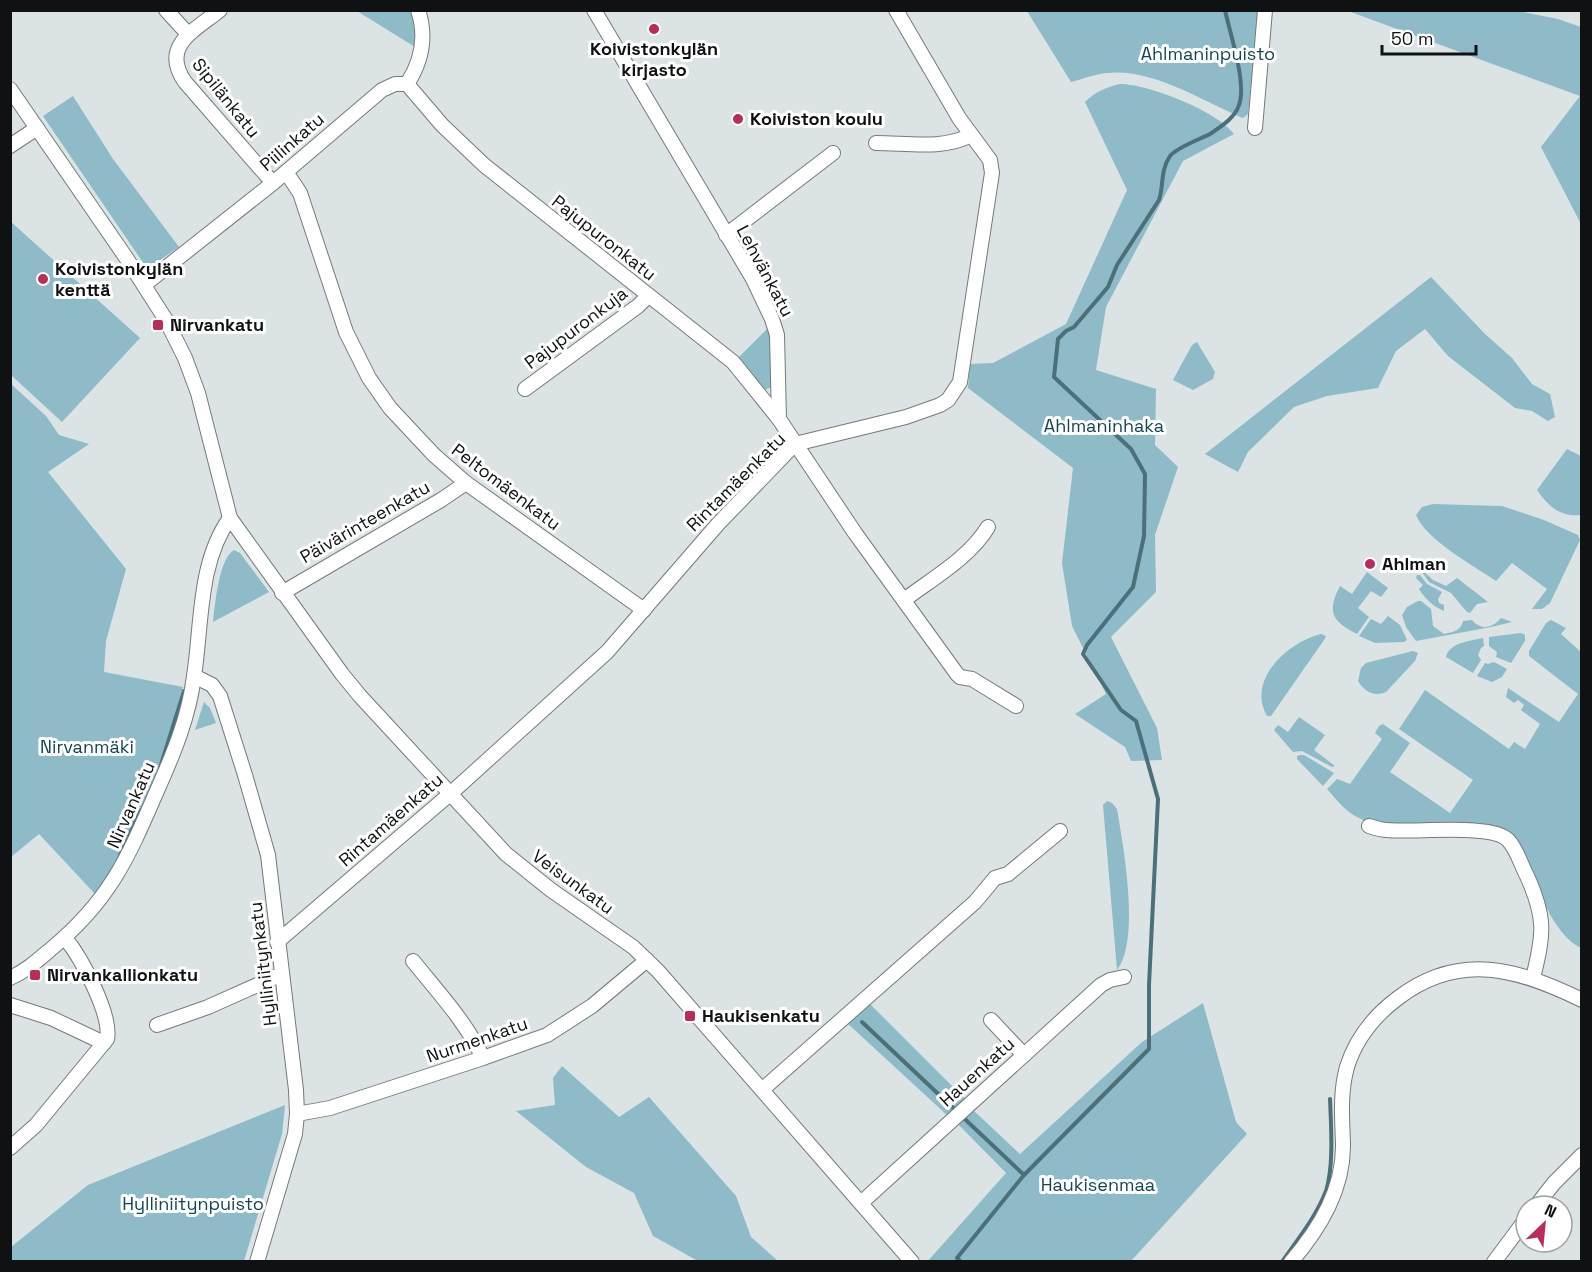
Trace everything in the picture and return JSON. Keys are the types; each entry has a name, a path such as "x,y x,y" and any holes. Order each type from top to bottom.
{"street":[{"path":"166,10 188,34"},
{"name":"Sipilänkatu","path":"220,10 188,34 181,43 175,57 179,72 273,183"},
{"path":"407,84 416,69 422,51 422,28 417,10"},
{"name":"Lehvänkatu","path":"594,10 753,279 772,319 777,335 779,420"},
{"name":"Rintamäenkatu","path":"278,942 450,794 608,652 718,524 795,444 906,417 940,405 948,400 958,388 992,173 990,160 971,135 896,10"},
{"path":"1255,128 1265,10"},
{"name":"Piilinkatu","path":"144,285 273,183 382,90 395,84 407,84"},
{"name":"Pajupuronkatu","path":"407,84 442,125 484,165 733,362 779,420"},
{"path":"10,89 166,320 185,358 208,431 230,518"},
{"path":"10,146 37,128"},
{"path":"876,143 940,144 957,142 971,135"},
{"path":"726,236 834,153"},
{"name":"Peltomäenkatu","path":"286,172 300,193 346,332 369,378 390,408 434,455 466,483 644,610"},
{"name":"Pajupuronkuja","path":"525,389 629,313 648,296"},
{"path":"779,420 957,674 960,677 972,679 1016,706"},
{"name":"Päivärinteenkatu","path":"282,593 466,483"},
{"name":"Veisunkatu","path":"230,518 282,593 360,696 501,849 527,873 620,937 673,986 912,1262"},
{"name":"Nirvankatu","path":"10,978 28,968 65,938 101,900 126,860 174,751 186,714 194,676 208,570 218,538 230,518"},
{"path":"904,600 970,549 981,539 988,527"},
{"name":"Hylliniitynkatu","path":"194,676 212,685 220,696 236,746 268,855 282,974 297,1114 294,1139 257,1262"},
{"path":"1369,826 1385,830 1483,830 1501,834 1508,839 1529,881 1541,914 1542,936 1533,978"},
{"path":"763,1089 975,902 995,878 1008,874 1060,831"},
{"path":"10,1148 36,1125 107,1039 108,1027 94,985 75,949 65,938"},
{"name":"Nurmenkatu","path":"297,1114 330,1108 541,1038 592,1006 647,960"},
{"path":"413,961 463,1024 483,1058"},
{"path":"1291,1262 1312,1236 1328,1209 1335,1191 1342,1162 1342,1088 1354,1048 1375,1017 1402,995 1428,979 1441,974 1481,969 1533,978 1581,1000"},
{"path":"157,1025 208,1007 282,974"},
{"name":"Hauenkatu","path":"861,1203 1101,985 1124,977"},
{"path":"10,1005 51,1018 104,1043"},
{"path":"991,1020 1024,1055"},
{"path":"1545,1194 1581,1155"},
{"path":"1494,1262 1514,1235"}],"green space":[{"path":"357,11 412,11 416,25 415,47"},
{"name":"Ahlmaninpuisto","path":"1027,11 1258,11 1248,114 1243,118 1177,87 1142,76 1107,73 1071,82"},
{"path":"1348,11 1518,11 1558,19 1581,27 1581,224 1541,147 1580,96"},
{"name":"Ahlmaninhaka","path":"1120,84 1132,85 1181,100 1213,116 1234,134 1183,161 1106,307 1096,370 1156,389 1155,445 1178,467 1155,535 1156,592 1111,637 1157,728 1162,760 1131,761 1125,747 1075,714 1106,694 1072,626 1062,563 1073,468 968,388 970,364 993,363 1066,324 1127,190 1085,102 1101,90"},
{"path":"73,96 113,159 179,247 153,265 144,264 43,116"},
{"name":"Koivistonkylän kenttä","path":"10,221 140,338 62,422 11,375"},
{"path":"1431,277 1485,334 1512,358 1532,384 1550,394 1555,417 1548,421 1532,411 1515,408 1448,356 1425,329 1396,351 1378,388 1327,396 1294,407 1248,452 1238,472 1205,454"},
{"path":"767,329 772,342 775,386 764,390 738,358"},
{"path":"1197,342 1215,372 1213,379 1193,390 1173,380 1192,345"},
{"name":"Nirvanmäki","path":"11,384 46,416 59,435 89,444 48,472 126,569 106,641 104,672 183,687 161,767 115,870 96,895 39,834 11,857"},
{"path":"1567,449 1581,456 1581,515 1556,510 1537,490"},
{"path":"1433,504 1502,506 1544,520 1578,535 1580,540 1550,603 1542,609 1532,609 1547,589 1512,563 1496,581 1439,542 1421,524 1416,515 1422,507"},
{"path":"234,550 240,553 269,592 213,622 221,572"},
{"path":"1422,570 1433,580 1446,586 1457,578 1488,602 1477,604 1470,613 1467,612 1451,593 1429,582"},
{"path":"1367,572 1388,588 1381,597 1371,591 1358,608 1369,617 1357,634 1337,620 1333,603 1340,586 1352,594"},
{"path":"1420,575 1427,584 1442,592 1438,599 1439,603 1444,605 1444,611 1433,605 1421,593 1419,589 1423,585 1416,578"},
{"path":"1418,601 1431,609 1433,626 1444,634 1458,629 1463,621 1472,620 1483,627 1491,626 1501,618 1512,622 1491,627 1416,641 1406,627 1402,615 1407,607"},
{"path":"1388,616 1400,625 1407,640 1375,643 1359,636 1371,619 1381,624"},
{"path":"1551,620 1566,628 1561,634 1581,652 1581,948 1562,932 1546,908 1518,846 1506,830 1489,825 1412,827 1381,824 1357,817 1349,812 1327,789 1337,779 1350,784 1382,739 1375,733 1383,724 1410,743 1390,772 1450,813 1473,780 1399,729 1425,690 1509,749 1514,742 1525,749 1540,724 1521,710 1524,705 1518,700 1514,703 1506,697 1508,688 1559,722 1578,694 1529,656 1529,651 1546,623"},
{"path":"1521,633 1525,635 1525,641 1511,663 1496,657 1497,652 1489,646 1489,637"},
{"path":"1321,634 1326,636 1324,640 1271,716 1267,716 1262,702 1262,689 1266,676 1284,654 1308,638"},
{"path":"1483,638 1484,646 1478,655 1481,660 1473,673 1446,657 1456,645"},
{"path":"1413,651 1418,653 1415,661 1386,692 1378,694 1370,692 1358,681 1361,668 1366,663"},
{"path":"1494,662 1507,669 1502,677 1492,682 1477,676 1485,663"},
{"path":"204,702 210,708 216,723 195,730"},
{"path":"1299,717 1325,735 1314,750 1335,766 1332,767 1302,751 1293,752 1274,730 1278,725 1288,732"},
{"path":"1300,755 1304,755 1334,773 1323,786 1297,759"},
{"path":"1107,801 1117,809 1128,892 1128,937 1124,956 1117,970 1103,805"},
{"path":"869,1003 966,1100 948,1116 847,1023"},
{"name":"Haukisenmaa","path":"1203,1003 1236,1122 1247,1134 1131,1261 927,1262 1006,1173 956,1122 972,1109 1020,1154 1142,1042"},
{"path":"562,1066 619,1117 649,1097 736,1196 751,1237 778,1261 698,1261 653,1236 634,1193 586,1167 516,1111 555,1105 553,1078"},
{"name":"Hylliniitynpuisto","path":"285,1105 282,1134 244,1261 11,1261 11,1247 88,1185"}],"waterway":[{"path":"961,1262 957,1258 1024,1175 1149,1049 1149,985 1158,799 1136,721 1121,710 1083,654 1087,645 1133,587 1144,536 1145,474 1131,449 1054,377 1058,339 1074,327 1108,287 1117,265 1159,200 1163,173 1170,156 1210,134 1227,122 1237,110 1241,96 1241,84 1225,10"},
{"path":"160,768 184,691"},
{"path":"120,855 141,810"},
{"path":"862,1022 1024,1175"},
{"path":"1282,1262 1312,1219 1329,1181 1330,1099"}],"place":[{"name":"Koivistonkylän kirjasto","path":"654,29"},
{"name":"Koiviston koulu","path":"738,119"},
{"name":"Koivistonkylän kenttä","path":"43,279"},
{"name":"Nirvankatu","path":"158,325"},
{"name":"Ahlman","path":"1370,564"},
{"name":"Nirvankallionkatu","path":"35,975"},
{"name":"Haukisenkatu","path":"690,1016"}]}
